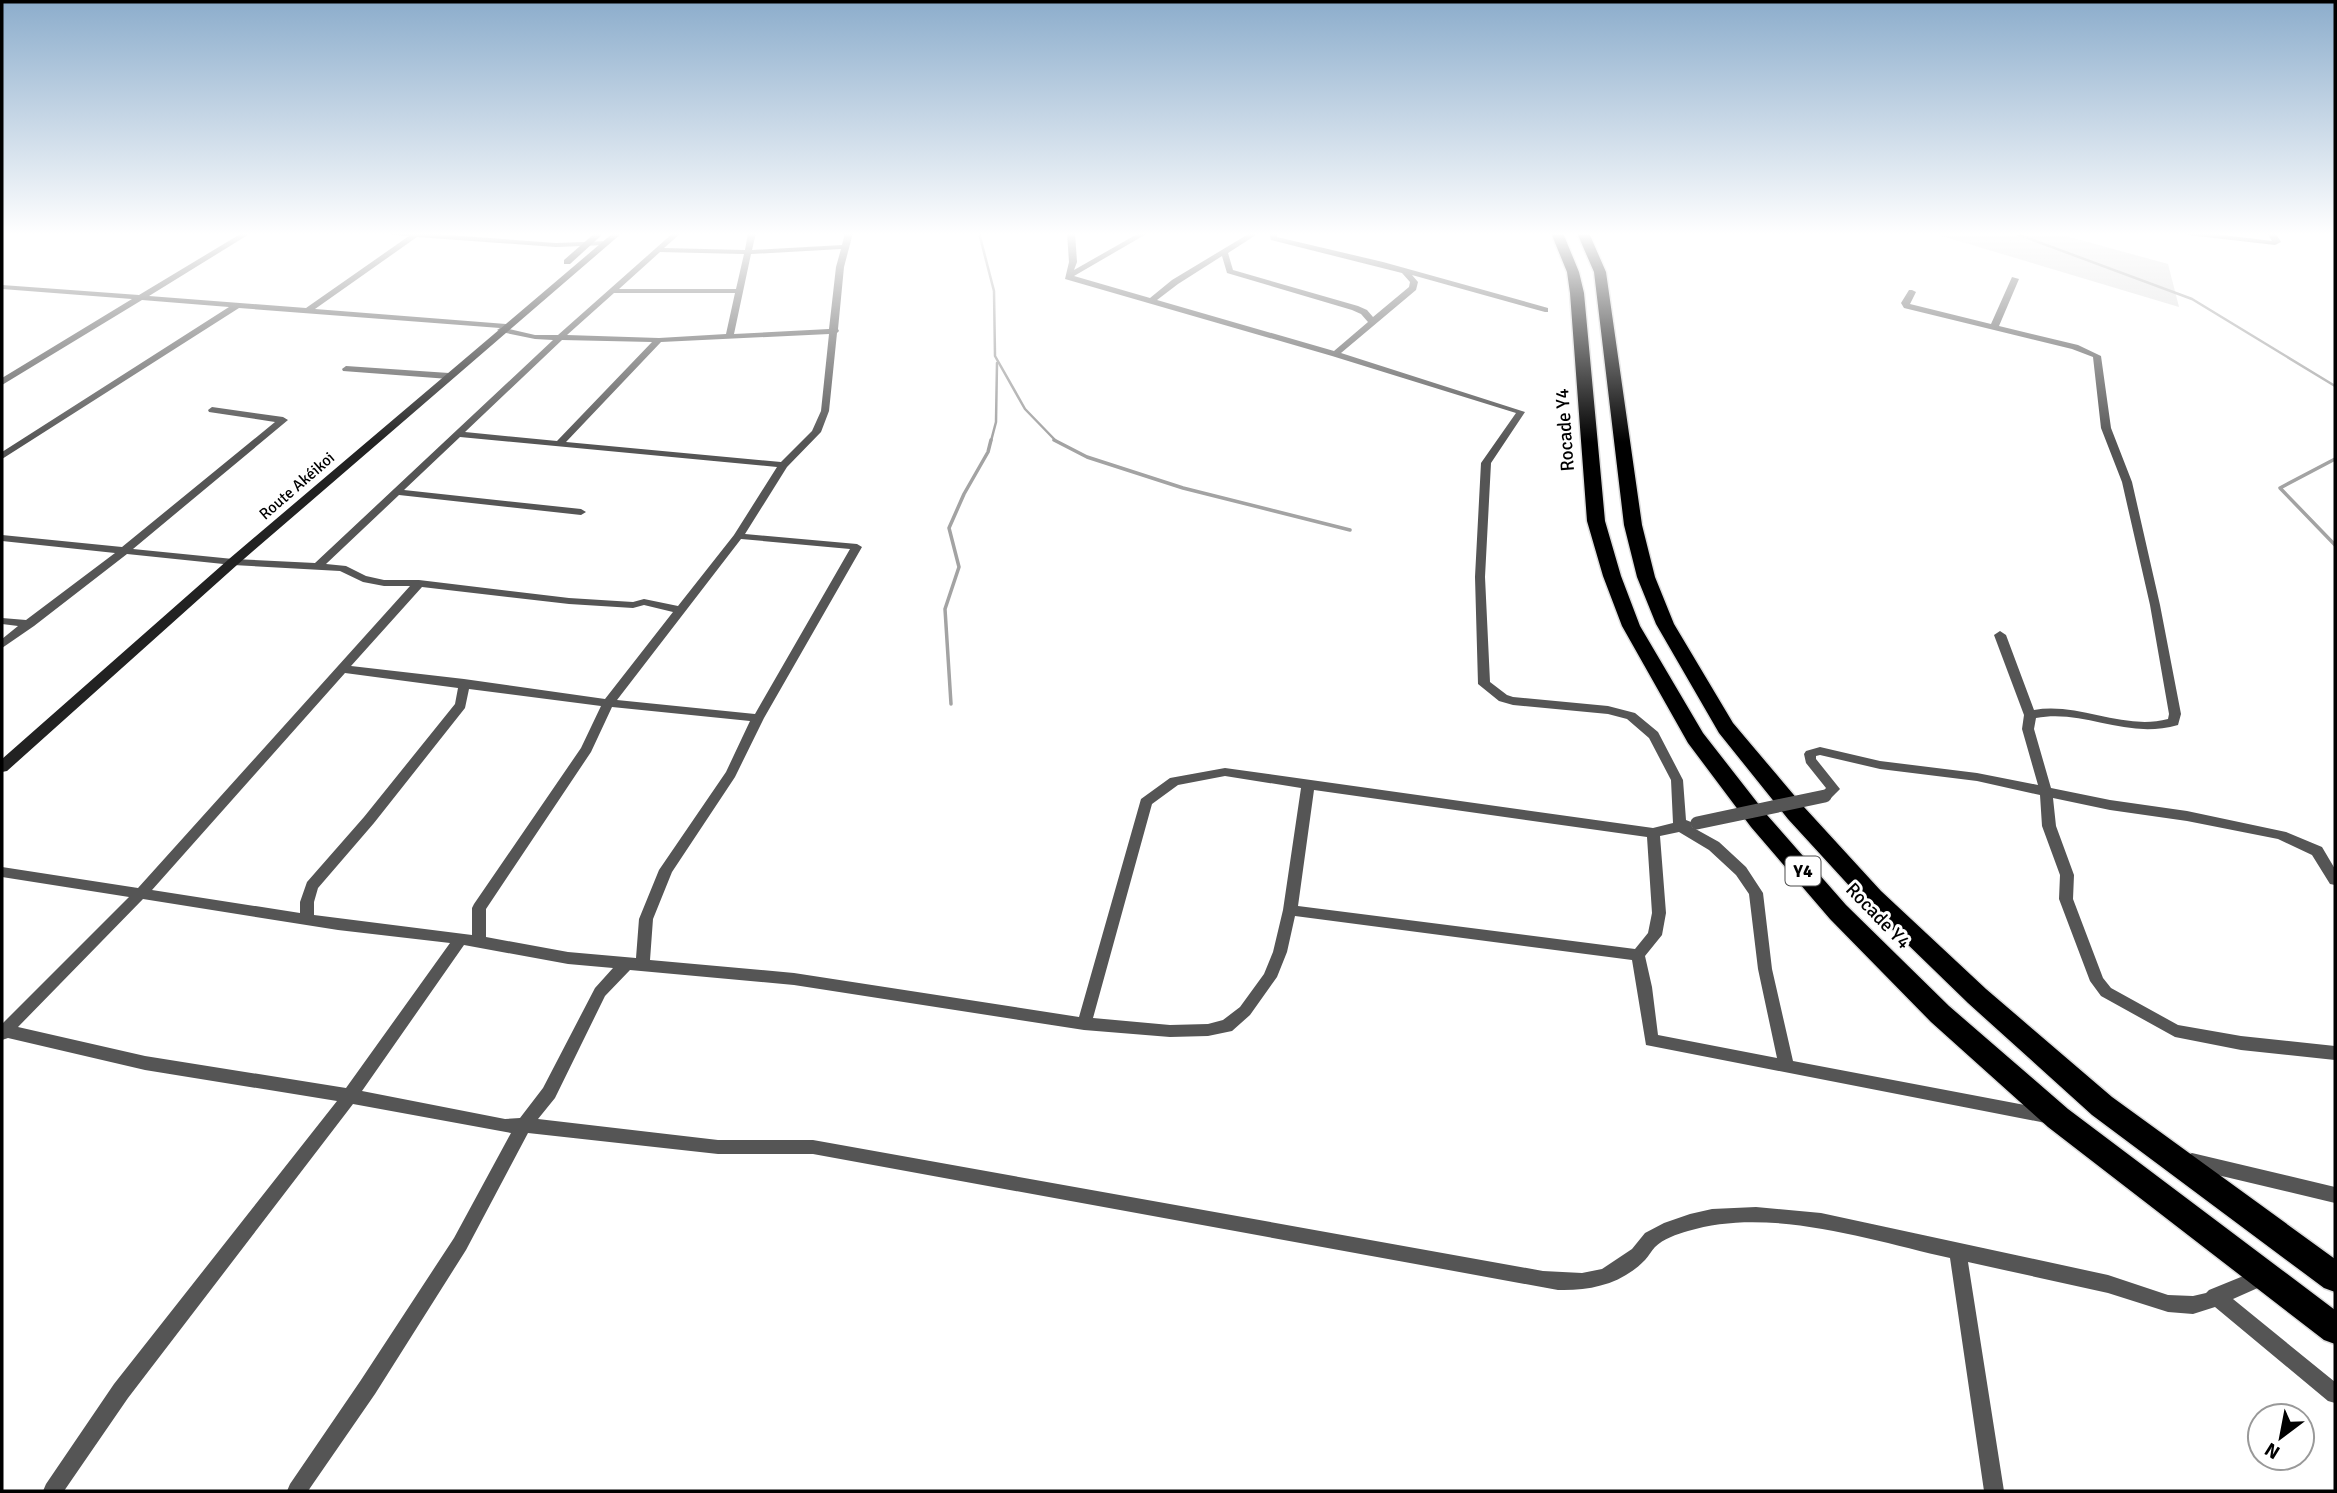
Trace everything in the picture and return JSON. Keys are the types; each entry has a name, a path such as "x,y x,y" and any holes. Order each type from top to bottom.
{"highway":[{"name":"Rocade Y4","path":"1578,303 1596,521 1612,576 1631,626 1695,738 1759,821 1838,912 1940,1014 2058,1118 2263,1277 2335,1329"},
{"name":"Rocade Y4","path":"1606,303 1633,525 1646,577 1665,624 1726,728 1796,813 1873,897 1977,996 2102,1105 2335,1277"}],"street":[{"path":"2,382 135,303"},
{"path":"211,303 502,327 534,337 659,340 730,334 835,331"},
{"path":"308,310 319,303"},
{"name":"Route Akéikoi","path":"502,327 504,316 520,303"},
{"name":"Route Akéikoi","path":"2,767 530,303"},
{"path":"318,566 600,303"},
{"path":"730,334 737,303"},
{"path":"480,941 479,908 587,750 608,703 738,536 783,465 816,432 825,411 838,303"},
{"path":"1157,303 1521,412 1486,463 1479,577 1484,684 1503,698 1513,701 1608,710 1631,716 1654,736 1677,780 1680,826"},
{"path":"1337,303 1364,312 1373,322"},
{"path":"1335,354 1396,303"},
{"path":"1517,303 1545,310"},
{"path":"1905,303 1907,306 2076,347 2097,356 2106,428 2127,481 2155,605 2175,714 2174,722 2147,726 2054,712 2030,715"},
{"path":"1994,327 2005,303"},
{"path":"2,456 239,305"},
{"path":"559,444 659,340"},
{"path":"346,369 449,376"},
{"path":"2,644 124,551 283,420 212,410"},
{"path":"458,434 783,465"},
{"path":"396,492 581,512"},
{"path":"297,1491 460,1244 524,1125 549,1093 600,992 635,964 646,919 666,870 731,774 758,718 857,547 738,536"},
{"path":"2,538 233,562 341,568 363,579 384,583 419,583 569,601 633,605 644,602 682,610"},
{"path":"3,1031 141,893 419,583"},
{"path":"2,621 30,624"},
{"path":"2000,635 2030,715 2028,729 2046,791 2049,826 2067,875 2064,891 2070,915 2097,981 2106,992 2175,1031 2271,1047 2335,1053"},
{"path":"342,669 608,703 758,718"},
{"path":"307,918 307,902 312,886 461,705 464,683"},
{"path":"1084,1024 1146,802 1174,780 1225,772 1653,833 1825,796 1834,789 1810,760 1810,754 1820,751 1880,765 1977,777 2110,805 2187,816 2281,835 2317,851 2335,880"},
{"path":"2,872 338,924 480,941 568,958 794,979 1084,1024 1170,1031 1208,1030 1227,1027 1245,1011 1270,977 1280,952 1290,910 1308,785"},
{"path":"1680,826 1714,846 1741,871 1756,893 1765,969 1787,1066"},
{"path":"1638,955 1655,935 1659,913 1657,857 1653,833"},
{"path":"1290,910 1638,955"},
{"path":"53,1491 121,1391 350,1096 461,939"},
{"path":"1638,955 1651,1040 2058,1118"},
{"path":"3,1031 145,1063 350,1096 505,1125 718,1147 813,1147 1543,1280 1586,1283 1610,1276 1640,1254 1648,1241 1689,1223 1727,1215 1794,1217 1821,1221 2108,1284 2183,1306 2201,1304 2263,1277"},
{"path":"2166,1152 2209,1167 2335,1195"},
{"path":"1958,1253 1994,1491"},
{"path":"2215,1296 2335,1394"}],"waterway":[{"path":"994,303 995,356 1025,409 1056,441"},
{"path":"2198,303 2335,386"},
{"path":"991,441 996,422 997,363"},
{"path":"951,704 945,609 959,567 949,528 964,494 988,452 991,440"},
{"path":"1054,440 1087,457 1183,488 1350,530"},
{"path":"2335,459 2280,488 2335,545"}]}
